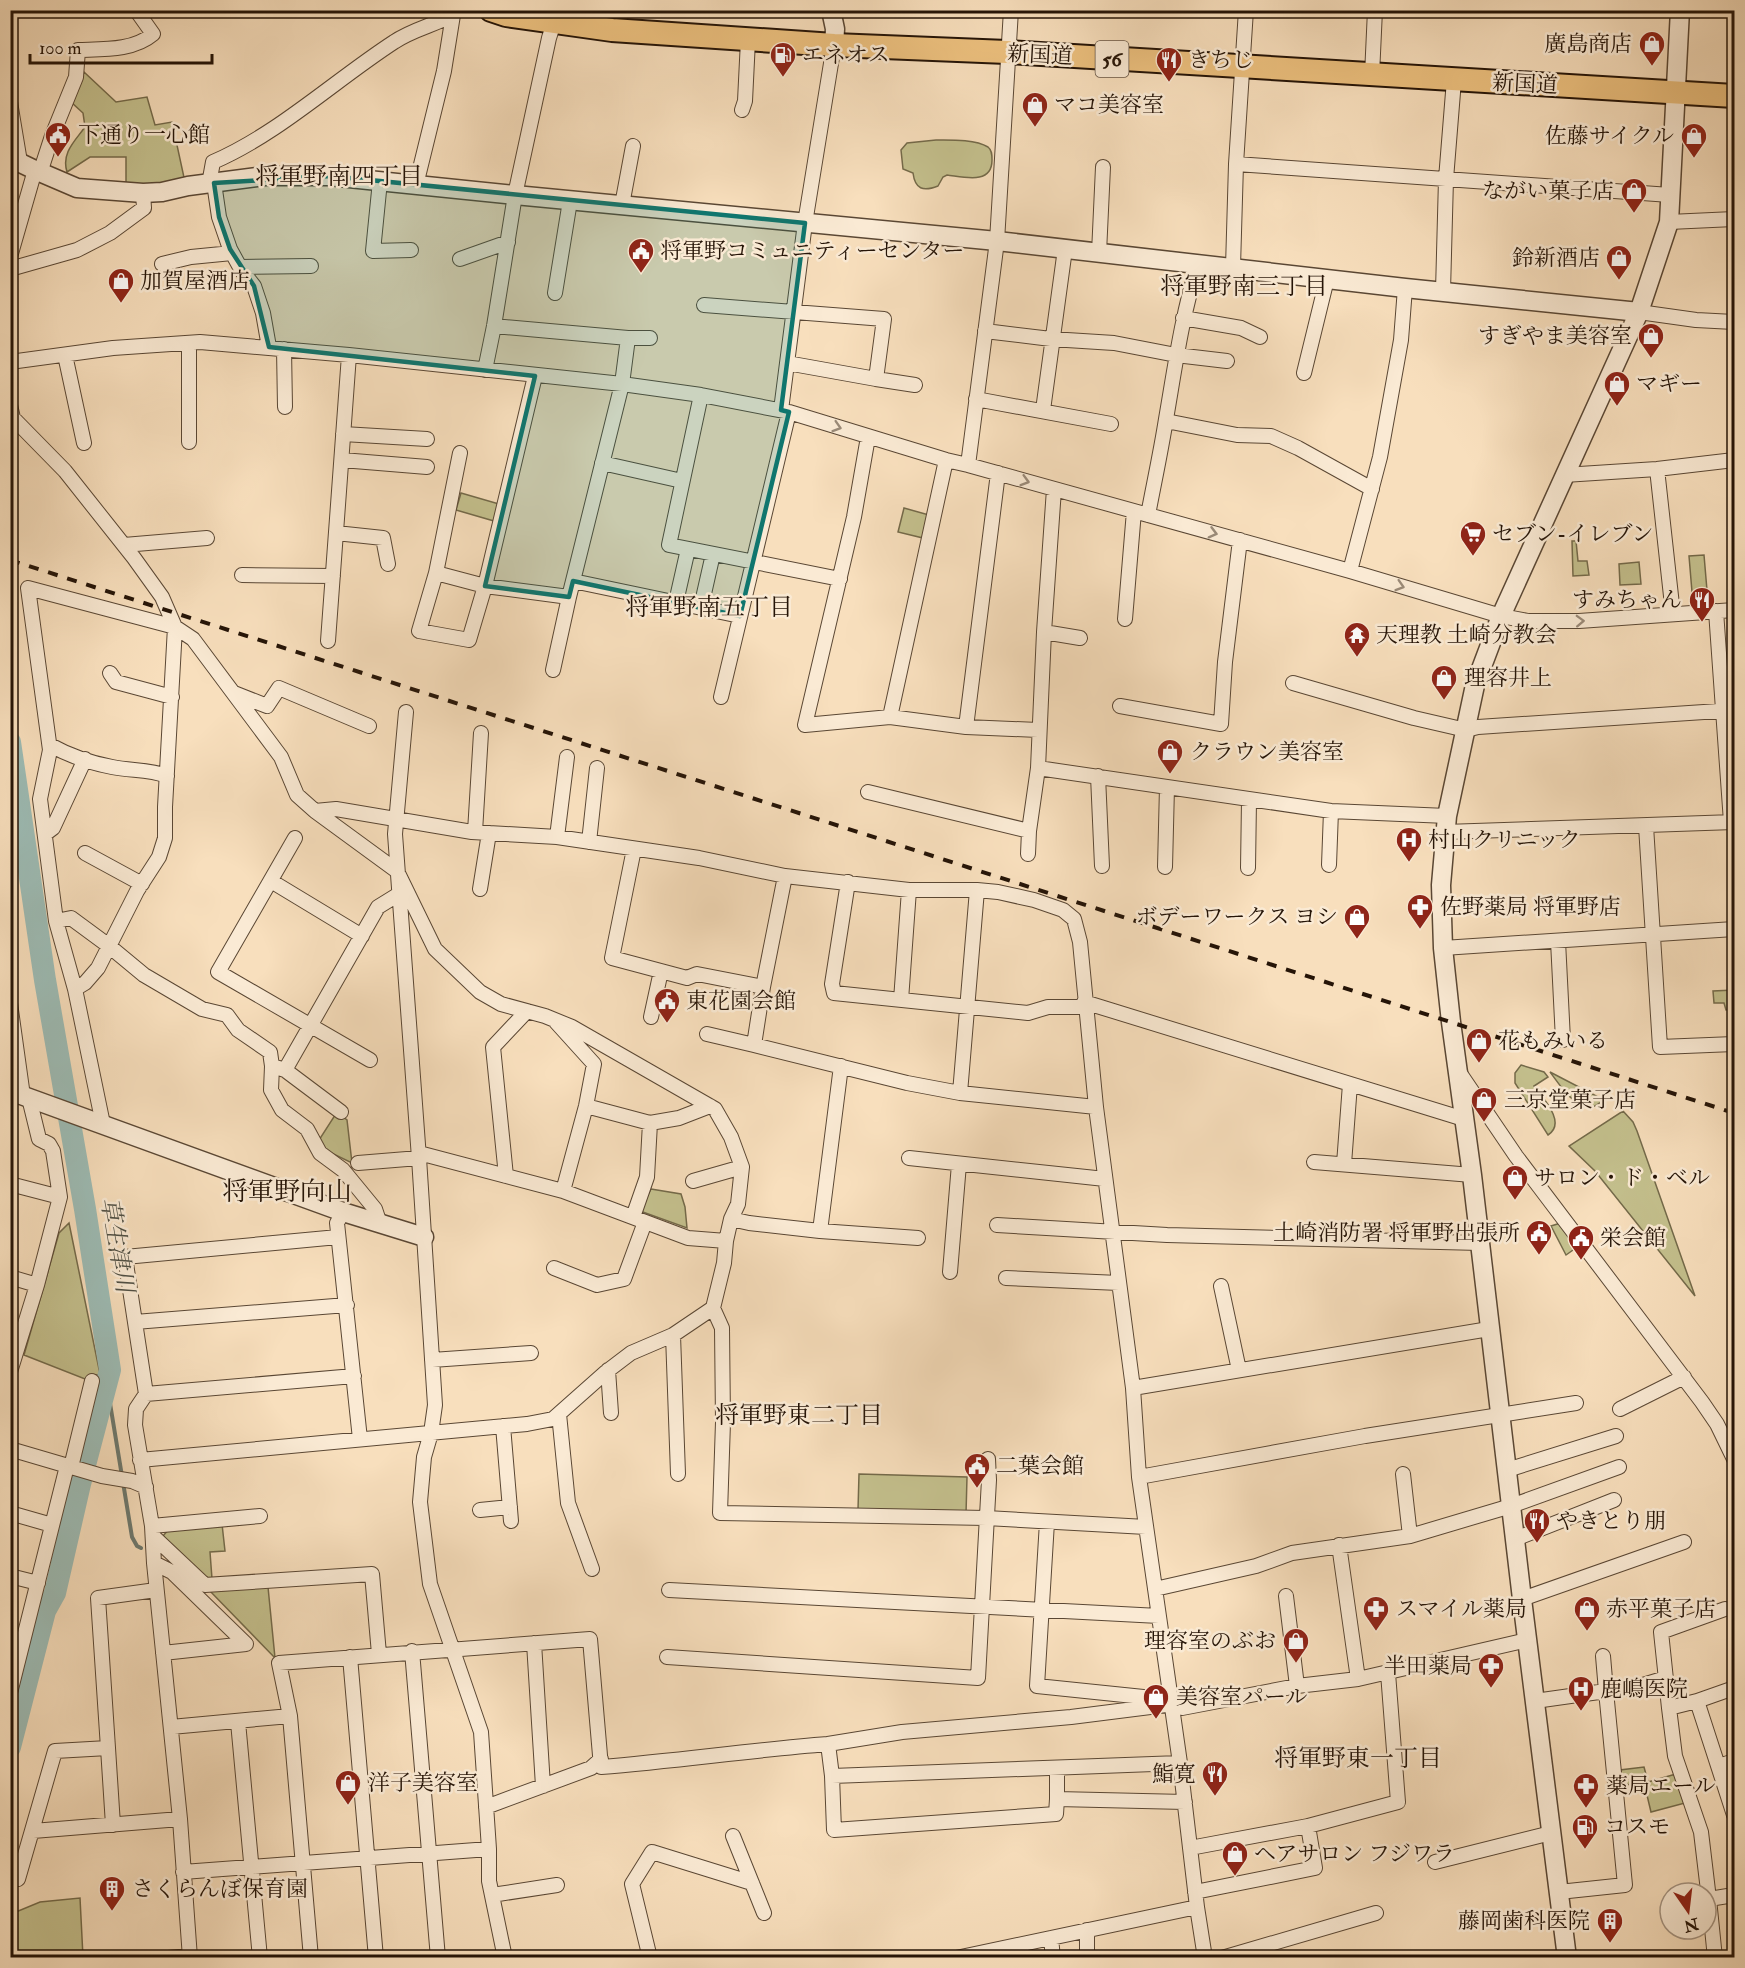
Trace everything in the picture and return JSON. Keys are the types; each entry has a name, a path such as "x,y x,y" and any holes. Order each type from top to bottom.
{"main road":[{"name":"新国道","path":"491,10 556,16 612,30 748,40 1008,52 1734,96"}],"street":[{"path":"26,166 52,136 76,77 78,50 118,48 143,43 153,34 136,10"},
{"path":"721,698 754,561 785,411 787,363 805,223 834,45 835,28 831,10"},
{"path":"968,465 997,241 1011,10"},
{"path":"1233,267 1236,164 1246,10"},
{"path":"1372,75 1375,10"},
{"path":"1567,1958 1472,1175 1451,1022 1443,948 1442,885 1446,824 1475,685 1500,616 1639,312 1669,222 1680,10"},
{"path":"269,347 263,313 254,286 232,254 219,217 211,183 213,162 237,152 324,93 396,40 453,13"},
{"path":"416,185 444,71 453,13"},
{"path":"485,370 515,195 556,16"},
{"path":"742,110 745,100 748,40"},
{"path":"1443,291 1446,179 1454,80"},
{"path":"10,102 26,166 10,256"},
{"path":"622,205 633,146"},
{"path":"1236,164 1670,195"},
{"path":"26,166 77,188 143,193 264,176 329,176 997,241 1696,320 1734,322"},
{"path":"1099,253 1103,167"},
{"path":"380,181 374,251 411,250"},
{"path":"10,269 77,250 110,233 144,208 143,193"},
{"path":"555,293 570,201"},
{"path":"1669,222 1734,219"},
{"path":"460,259 508,242"},
{"path":"1042,410 1065,249"},
{"path":"162,264 191,257 232,254"},
{"path":"1148,515 1183,318 1198,264"},
{"path":"240,267 311,266"},
{"path":"1304,373 1327,279"},
{"path":"1350,571 1380,457 1399,351 1405,288"},
{"path":"704,305 884,319 876,379"},
{"path":"1183,318 1241,328 1260,337"},
{"path":"494,326 650,338"},
{"path":"985,331 1051,339 1114,343 1227,362"},
{"path":"553,670 622,384 628,338"},
{"path":"189,343 189,442"},
{"path":"10,362 113,348 189,343 269,347 349,355 622,384 701,395 785,411 946,460 1240,540 1500,616 1528,621 1579,621 1734,610"},
{"path":"284,349 285,407"},
{"path":"65,355 84,443"},
{"path":"328,641 349,355"},
{"path":"787,363 915,385"},
{"path":"460,453 436,573 418,631 469,640 485,585 535,376"},
{"path":"701,395 669,545 840,579"},
{"path":"976,399 1111,424"},
{"path":"10,405 13,418 65,471 124,545 162,597 175,627 165,838 159,857 142,884 98,968 85,983 75,989"},
{"path":"1166,421 1237,435 1271,436 1298,448 1372,489"},
{"path":"344,434 427,440"},
{"path":"868,436 854,517 805,725 890,717 966,727 1038,730"},
{"path":"342,460 427,467"},
{"path":"890,717 946,460"},
{"path":"1564,476 1734,460"},
{"path":"602,463 682,481"},
{"path":"1657,469 1673,614"},
{"path":"966,727 998,473"},
{"path":"1028,854 1038,768 1038,730 1054,489"},
{"path":"1125,619 1134,511"},
{"path":"336,533 383,538 388,564"},
{"path":"124,545 207,538"},
{"path":"1120,706 1221,724 1227,639 1240,540"},
{"path":"676,602 688,549"},
{"path":"701,607 713,554"},
{"path":"436,573 485,585 569,597"},
{"path":"242,575 333,576"},
{"path":"573,581 741,616"},
{"path":"97,1122 75,989 56,921 40,799 50,745 28,588 175,627 193,639 281,757 297,795 315,811 398,871 435,949 480,992 501,1004 545,1016 572,1027 716,1109 731,1137 742,1167 738,1204 731,1219 714,1308 722,1328 723,1422 720,1513 986,1518 1146,1527"},
{"path":"1038,768 1249,800 1446,824 1646,826 1733,822 1728,711 1716,611"},
{"path":"1044,632 1080,638"},
{"path":"110,673 116,682 172,697"},
{"path":"1293,683 1414,718 1466,730 1478,727 1728,711"},
{"path":"234,693 267,706 279,688 369,726"},
{"path":"406,712 395,819 435,1405 431,1433 424,1457 420,1502 430,1584 481,1732 489,1881 505,1958"},
{"path":"475,832 481,733"},
{"path":"50,745 61,751 112,767 155,771 167,776"},
{"path":"557,837 567,758"},
{"path":"45,834 53,828 85,759"},
{"path":"590,842 597,768"},
{"path":"1098,776 1102,866"},
{"path":"1165,867 1167,787"},
{"path":"868,792 1029,831"},
{"path":"1248,868 1249,800"},
{"path":"315,811 336,809 475,832 557,837 699,858 785,876 909,890 998,892 1034,900 1063,910 1074,919 1080,942 1084,1004 1096,1107 1133,1388 1139,1477 1205,1958"},
{"path":"1329,865 1331,811"},
{"path":"1646,826 1660,1047 1734,1044"},
{"path":"480,890 489,833"},
{"path":"295,838 218,972 370,1060"},
{"path":"634,849 612,958 687,978 697,974 763,987"},
{"path":"85,853 142,884"},
{"path":"754,1045 785,876"},
{"path":"271,881 362,936"},
{"path":"848,882 832,984 834,993 1028,1013 1048,1007 1084,1004 1464,1119"},
{"path":"902,1000 909,890"},
{"path":"960,1094 977,890"},
{"path":"380,1224 375,1209 343,1170 320,1153 307,1129 282,1110 271,1090 279,1068 311,1026 378,907 399,894"},
{"path":"56,921 71,918 109,945 144,975 202,1009 227,1016 238,1030 270,1052 279,1068 341,1112"},
{"path":"1443,948 1734,929"},
{"path":"1558,941 1563,1040"},
{"path":"651,1017 661,971"},
{"path":"10,1003 24,1096 39,1138 49,1144 53,1151 60,1197 37,1285 12,1364"},
{"path":"506,1176 493,1047 527,1011"},
{"path":"554,1021 594,1064 586,1107 563,1191"},
{"path":"707,1034 960,1094 1096,1107"},
{"path":"820,1230 841,1066"},
{"path":"1458,1070 1516,1156 1684,1377 1717,1424 1734,1459"},
{"path":"1344,1164 1350,1084"},
{"path":"24,1096 343,1212 424,1238"},
{"path":"586,1107 650,1123 679,1118 710,1106"},
{"path":"554,1268 597,1285 624,1279 647,1177 650,1123"},
{"path":"358,1163 419,1156 563,1191 688,1238 726,1241"},
{"path":"909,1158 1105,1179"},
{"path":"1314,1162 1472,1175"},
{"path":"950,1272 959,1164"},
{"path":"693,1181 742,1167"},
{"path":"10,1184 60,1197"},
{"path":"343,1212 337,1223 338,1237 360,1439"},
{"path":"731,1219 749,1223 918,1238"},
{"path":"997,1225 1167,1235 1480,1243"},
{"path":"168,1958 190,1957 180,1819 156,1590 153,1531 135,1425 136,1409 146,1394 125,1257 338,1237"},
{"path":"10,1277 37,1285"},
{"path":"1006,1278 1119,1283"},
{"path":"1221,1286 1239,1370"},
{"path":"135,1322 347,1305"},
{"path":"140,1460 503,1426 553,1419 608,1370 631,1353 673,1335 714,1308"},
{"path":"1133,1388 1489,1329"},
{"path":"673,1335 678,1474"},
{"path":"432,1360 531,1353"},
{"path":"608,1370 611,1413"},
{"path":"146,1394 354,1376"},
{"path":"1620,1408 1684,1377"},
{"path":"10,1693 52,1525 71,1467 92,1381"},
{"path":"1139,1477 1354,1438 1576,1403"},
{"path":"559,1414 568,1503 592,1569"},
{"path":"480,1510 510,1514 503,1426"},
{"path":"1507,1470 1616,1436"},
{"path":"10,1449 146,1487"},
{"path":"667,1657 978,1678 989,1480 987,1459"},
{"path":"1155,1590 1256,1566 1292,1553 1410,1536 1511,1506 1618,1467"},
{"path":"1403,1474 1410,1536"},
{"path":"1515,1539 1614,1500"},
{"path":"10,1513 52,1525"},
{"path":"153,1531 260,1516"},
{"path":"1047,1522 1037,1686 1153,1698 1182,1708 1297,1686 1358,1679 1527,1640"},
{"path":"153,1531 205,1585 372,1574 379,1654"},
{"path":"1522,1599 1683,1542"},
{"path":"1339,1545 1358,1679"},
{"path":"154,1563 172,1572 246,1644 163,1653"},
{"path":"10,1576 38,1584"},
{"path":"113,1825 98,1598 156,1590"},
{"path":"669,1590 1158,1616"},
{"path":"1286,1596 1297,1686"},
{"path":"1707,1881 1701,1832 1675,1756 1661,1632 1725,1609"},
{"path":"311,1958 290,1716 279,1662 590,1639 601,1767 828,1744 902,1732 1071,1717 1171,1704"},
{"path":"534,1643 543,1786"},
{"path":"412,1651 438,1958"},
{"path":"1559,1892 1625,1885 1603,1656"},
{"path":"350,1657 375,1958"},
{"path":"1190,1848 1308,1826 1398,1802 1388,1673"},
{"path":"1535,1701 1633,1688 1666,1678"},
{"path":"1669,1708 1734,1688"},
{"path":"1697,1701 1734,1815"},
{"path":"171,1727 290,1716"},
{"path":"238,1722 260,1958"},
{"path":"828,1744 834,1830 1056,1814 1057,1768"},
{"path":"18,1880 55,1751 108,1748"},
{"path":"486,1807 591,1768 601,1759"},
{"path":"1719,1766 1734,1761"},
{"path":"832,1776 1180,1763"},
{"path":"1057,1799 1185,1802"},
{"path":"33,1831 180,1819"},
{"path":"1195,1892 1315,1868 1308,1826"},
{"path":"1435,1862 1551,1833"},
{"path":"733,1836 764,1913"},
{"path":"183,1872 489,1849"},
{"path":"650,1958 632,1884 652,1852 752,1883"},
{"path":"492,1895 557,1884"},
{"path":"1718,1898 1734,1895"},
{"path":"956,1958 1197,1907"},
{"path":"1222,1958 1376,1913"},
{"path":"1086,1930 1087,1958"},
{"path":"1051,1938 1053,1958"},
{"path":"1713,1941 1715,1958"}],"highlighted area":[{"path":"329,176 805,223 781,410 789,412 740,616 573,581 569,597 485,586 535,376 269,347 254,286 230,249 219,217 214,183"}],"shaded area":[{"path":"84,72 116,102 147,97 155,125 172,122 185,182 126,185 126,157 90,157 67,172 67,153 85,127 83,113 70,101"},
{"path":"936,140 970,141 983,144 992,154 991,168 987,173 976,178 947,175 943,177 938,186 928,189 921,188 916,183 913,173 903,169 901,150 907,143"},
{"path":"461,493 499,504 494,521 456,510"},
{"path":"904,508 929,515 923,538 898,532"},
{"path":"1572,541 1576,541 1578,561 1587,561 1589,575 1573,576"},
{"path":"1704,555 1708,602 1693,604 1689,556"},
{"path":"1639,562 1641,584 1620,585 1619,564"},
{"path":"1734,990 1734,1009 1726,1010 1724,1003 1714,1003 1713,991"},
{"path":"1521,1065 1544,1072 1548,1077 1534,1086 1552,1110 1554,1117 1553,1130 1548,1135 1515,1083 1515,1073"},
{"path":"1550,1072 1604,1100 1593,1107 1579,1104"},
{"path":"1623,1111 1633,1122 1637,1131 1695,1296 1595,1171 1569,1146"},
{"path":"337,1112 347,1120 352,1163 323,1149 319,1140"},
{"path":"651,1189 681,1194 687,1228 640,1211"},
{"path":"1564,1222 1580,1245 1566,1255 1551,1226"},
{"path":"69,1223 100,1374 85,1379 24,1355 59,1233"},
{"path":"859,1474 967,1477 966,1514 858,1510"},
{"path":"222,1524 225,1551 210,1552 212,1579 205,1578 163,1536 169,1529"},
{"path":"268,1587 275,1658 208,1589"},
{"path":"1644,1767 1648,1782 1676,1774 1685,1803 1651,1812 1646,1791 1621,1782 1620,1770"},
{"path":"80,1898 83,1957 11,1957 11,1914 40,1902"}],"waterway":[{"name":"草生津川","path":"10,742 45,980 85,1209 110,1370 80,1484 55,1593 45,1611 10,1747"},
{"path":"107,1385 132,1537 137,1546 141,1548"}],"railway":[{"path":"10,560 1734,1113"}],"place":[{"name":"廣島商店","path":"1652,67"},
{"name":"エネオス","path":"783,78"},
{"name":"きちじ","path":"1169,83"},
{"name":"マコ美容室","path":"1035,128"},
{"name":"下通り一心館","path":"58,158"},
{"name":"佐藤サイクル","path":"1694,159"},
{"name":"ながい菓子店","path":"1634,214"},
{"name":"将軍野コミュニティーセンター","path":"641,274"},
{"name":"鈴新酒店","path":"1619,281"},
{"name":"加賀屋酒店","path":"121,304"},
{"name":"すぎやま美容室","path":"1651,359"},
{"name":"マギー","path":"1617,407"},
{"name":"セブン-イレブン","path":"1473,557"},
{"name":"すみちゃん","path":"1702,623"},
{"name":"天理教 土崎分教会","path":"1357,658"},
{"name":"理容井上","path":"1444,701"},
{"name":"クラウン美容室","path":"1170,775"},
{"name":"村山クリニック","path":"1409,863"},
{"name":"佐野薬局 将軍野店","path":"1420,930"},
{"name":"ボデーワークス ヨシ","path":"1357,940"},
{"name":"東花園会館","path":"667,1024"},
{"name":"花もみいる","path":"1479,1064"},
{"name":"三京堂菓子店","path":"1484,1123"},
{"name":"サロン・ド・ベル","path":"1515,1201"},
{"name":"土崎消防署 将軍野出張所","path":"1539,1256"},
{"name":"栄会館","path":"1581,1261"},
{"name":"二葉会館","path":"977,1489"},
{"name":"やきとり朋","path":"1537,1544"},
{"name":"スマイル薬局","path":"1376,1632"},
{"name":"赤平菓子店","path":"1587,1632"},
{"name":"理容室のぶお","path":"1296,1664"},
{"name":"半田薬局","path":"1491,1689"},
{"name":"鹿嶋医院","path":"1581,1712"},
{"name":"美容室パール","path":"1156,1720"},
{"name":"鮨寛","path":"1215,1797"},
{"name":"洋子美容室","path":"348,1806"},
{"name":"薬局エール","path":"1586,1809"},
{"name":"コスモ","path":"1585,1850"},
{"name":"ヘアサロン フジワラ","path":"1235,1877"},
{"name":"さくらんぼ保育園","path":"112,1912"},
{"name":"藤岡歯科医院","path":"1610,1944"}],"district":[{"name":"将軍野南四丁目","path":"339,176"},
{"name":"将軍野南三丁目","path":"1244,286"},
{"name":"将軍野南五丁目","path":"709,607"},
{"name":"将軍野向山","path":"287,1192"},
{"name":"将軍野東二丁目","path":"799,1415"},
{"name":"将軍野東一丁目","path":"1358,1758"}]}
